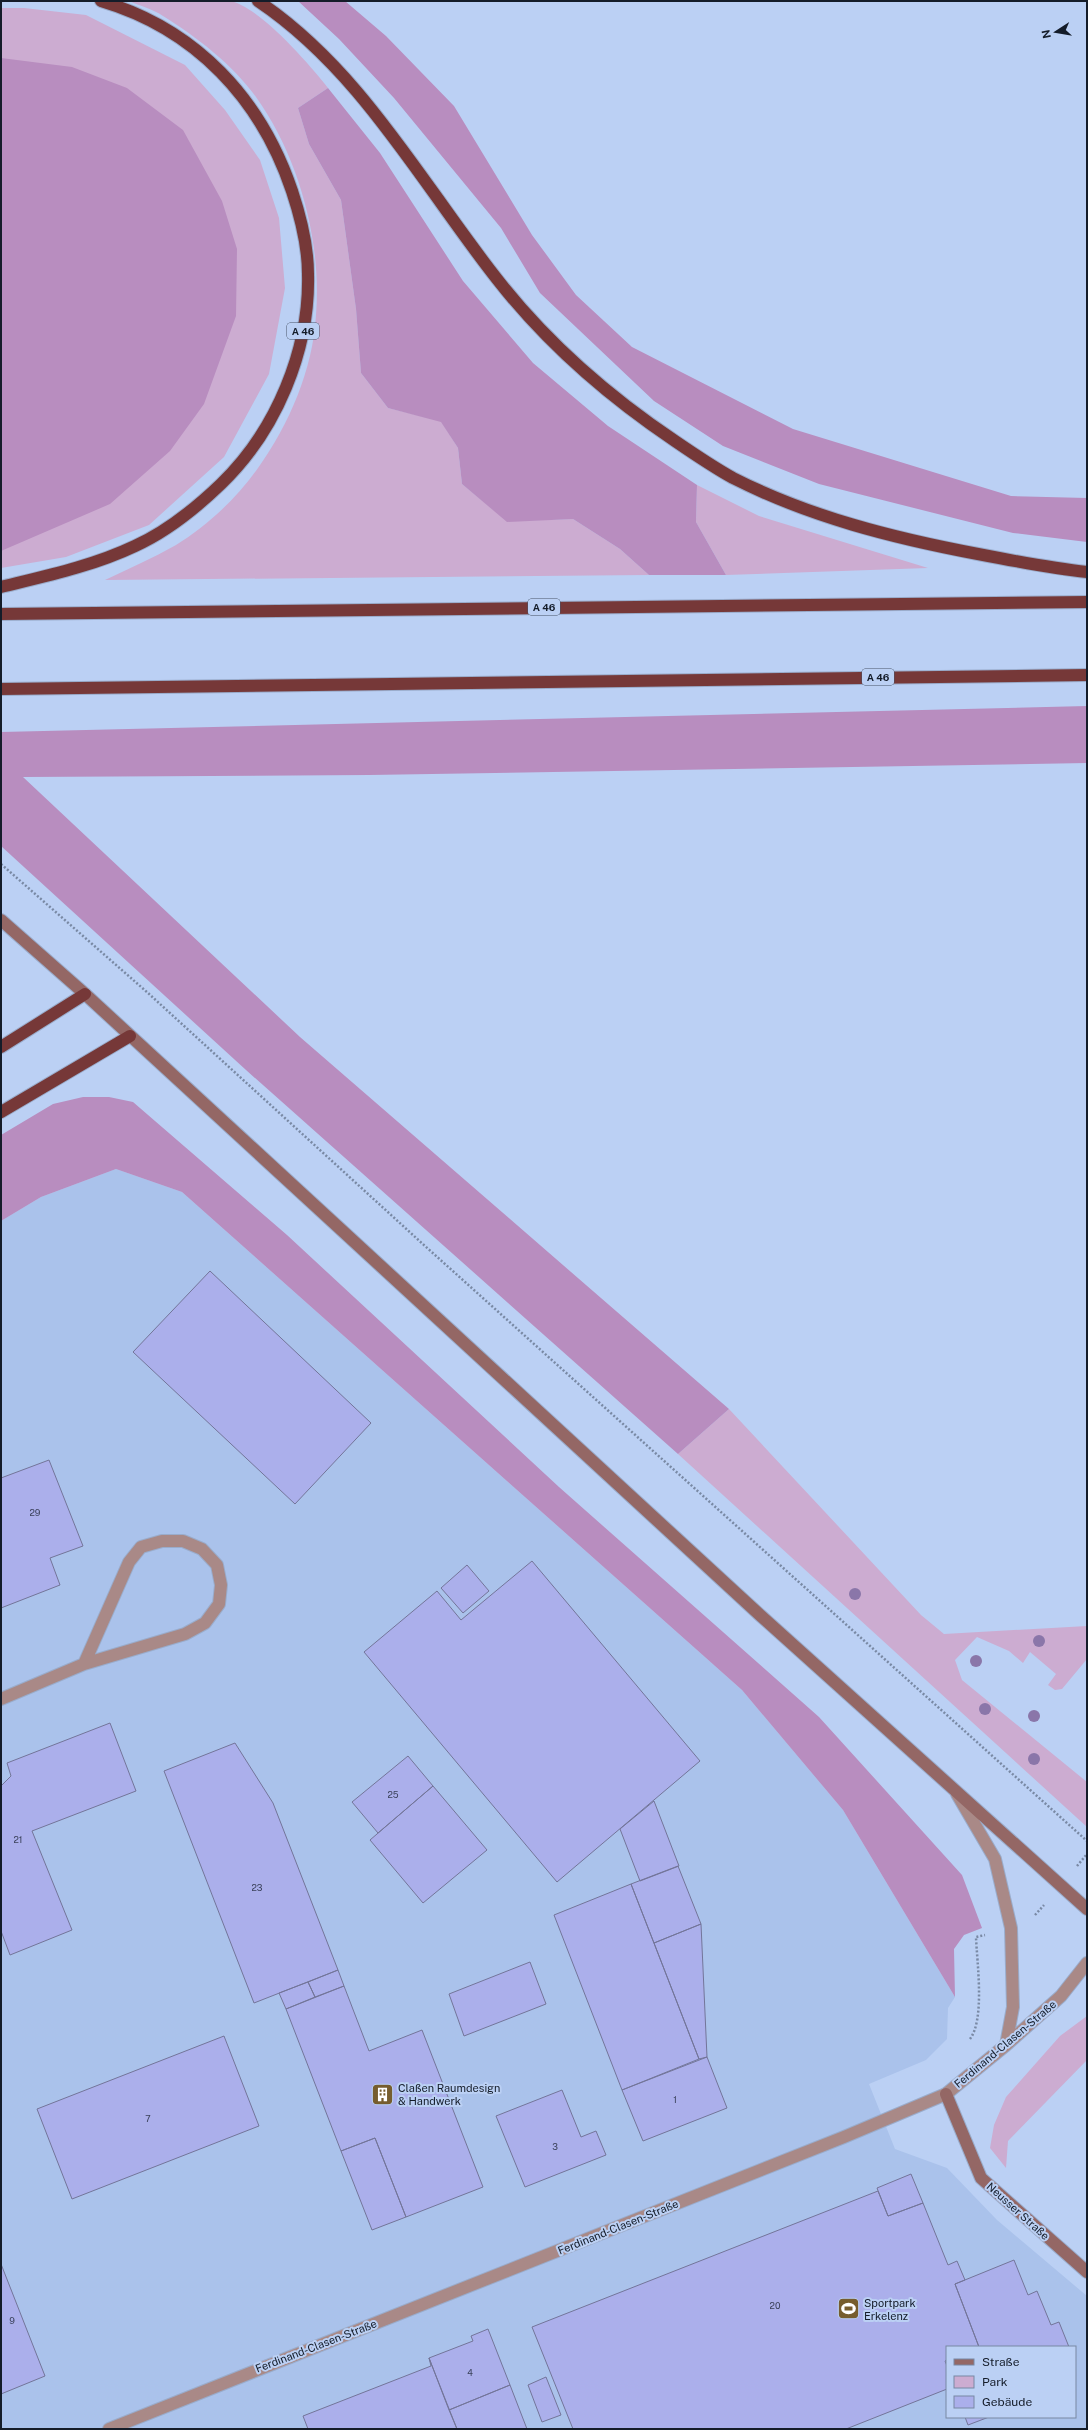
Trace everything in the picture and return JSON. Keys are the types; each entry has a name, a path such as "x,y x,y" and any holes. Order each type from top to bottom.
{"highway":[{"name":"A 46","path":"1,587 75,569 136,546 182,518 222,484 248,453 273,417 291,375 303,333 308,274 302,221 285,172 270,136 231,83 202,53 184,39 153,21 101,1"},
{"path":"258,1 294,29 346,79 396,140 496,278 544,335 633,413 731,477 774,497 835,520 908,540 1054,568 1087,572"},
{"name":"A 46","path":"1,614 1087,602"},
{"name":"A 46","path":"1,689 1087,675"},
{"path":"1,1047 85,994"},
{"path":"1,1112 130,1036"}],"main road":[{"path":"1,920 85,994 956,1792 1087,1909"},
{"name":"Neusser Straße","path":"946,2094 981,2178 1087,2272"}],"street":[{"path":"1,1699 84,1664 185,1634 204,1623 219,1604 222,1584 217,1565 202,1549 183,1541 162,1541 141,1547 129,1562 84,1664"},
{"path":"956,1792 995,1859 1011,1928 1013,2007 1006,2045"},
{"name":"Ferdinand-Clasen-Straße","path":"109,2429 844,2137 946,2094 1006,2045 1061,1996 1087,1963"}],"path":[{"path":"1,864 154,999 424,1246 1087,1841"}],"shaded area":[{"path":"298,1 345,1 386,36 454,106 532,235 576,295 632,347 793,429 1011,496 1087,498 1087,542 1013,533 819,484 723,446 654,401 540,293 501,228 394,98 339,39"},
{"path":"1,58 72,67 127,88 183,130 222,201 237,249 236,316 204,404 170,451 110,504 1,551"},
{"path":"328,88 380,153 463,281 533,363 608,426 697,485 696,522 726,575 649,575 620,549 573,519 507,522 462,484 458,448 441,422 388,408 361,373 356,309 341,200 309,144 298,108"},
{"path":"1087,706 1087,763 369,775 23,777 300,1037 729,1409 678,1454 246,1070 1,846 1,732"},
{"path":"83,1097 109,1097 133,1102 287,1235 559,1487 819,1717 962,1875 982,1928 964,1935 954,1949 955,1997 843,1810 742,1690 182,1192 116,1169 41,1197 1,1221 1,1135 53,1104"},
{"path":"116,1169 182,1192 742,1690 843,1810 955,1997 948,2008 947,2039 926,2060 869,2084 895,2149 947,2168 997,2220 1087,2296 1087,2429 1,2429 1,1221 41,1197"}],"green space":[{"path":"129,1 229,1 241,5 254,13 283,37 297,52 328,88 298,108 309,144 341,200 356,309 361,373 388,408 441,421 458,448 462,484 507,521 573,519 620,549 649,575 105,580 176,545 188,537 221,511 250,479 280,434 298,396 310,356 316,315 317,287 311,230 295,173 284,146 271,121 247,85 214,52 176,24 151,9"},
{"path":"1,8 24,8 86,15 185,65 225,110 260,160 279,218 285,288 269,374 224,457 149,525 66,557 1,568"},
{"path":"697,485 759,516 928,568 726,575 696,522"},
{"path":"729,1409 921,1615 944,1634 1087,1626 1087,1659 1062,1689 1055,1690 1048,1685 1056,1674 1030,1652 1023,1663 1009,1651 977,1637 955,1660 962,1680 1087,1782 1087,1827 678,1454"},
{"path":"1087,2016 1087,2060 1008,2141 1006,2168 990,2148 994,2125 1006,2097 1060,2036"}],"building":[{"path":"210,1271 371,1423 295,1504 133,1352"},
{"path":"49,1460 83,1546 50,1558 60,1585 1,1608 1,1478"},
{"path":"532,1561 700,1761 557,1882 364,1652 437,1591 461,1620"},
{"path":"467,1565 489,1591 463,1613 441,1588"},
{"path":"110,1723 136,1791 32,1831 72,1930 10,1955 1,1931 1,1786 11,1776 7,1763"},
{"path":"235,1743 273,1803 338,1970 254,2003 164,1771"},
{"path":"408,1756 433,1786 378,1833 352,1802"},
{"path":"433,1786 487,1850 423,1903 370,1840"},
{"path":"654,1801 679,1866 640,1881 620,1829"},
{"path":"678,1866 701,1924 654,1943 631,1884"},
{"path":"631,1884 699,2059 622,2090 554,1915"},
{"path":"701,1924 707,2057 699,2059 654,1943"},
{"path":"530,1962 546,2004 464,2036 449,1994"},
{"path":"338,1970 344,1986 315,1997 308,1982"},
{"path":"308,1982 315,1997 286,2009 279,1993"},
{"name":"Claßen Raumdesign & Handwerk","path":"344,1986 369,2051 422,2030 483,2187 406,2217 375,2138 341,2151 286,2009"},
{"path":"224,2036 259,2126 72,2199 37,2109"},
{"path":"707,2057 727,2108 643,2141 622,2090"},
{"path":"562,2090 581,2137 596,2131 606,2155 525,2187 496,2116"},
{"path":"375,2138 406,2217 372,2230 341,2151"},
{"path":"911,2174 923,2203 888,2216 877,2188"},
{"path":"878,2191 888,2216 923,2203 948,2265 957,2261 965,2280 955,2284 979,2346 946,2346 946,2389 846,2429 573,2429 532,2327"},
{"path":"1014,2260 1028,2295 1037,2291 1051,2325 1059,2322 1069,2346 979,2346 955,2284"},
{"path":"1,2264 45,2376 1,2394"},
{"path":"488,2329 510,2385 449,2410 429,2358 473,2341 471,2336"},
{"path":"429,2358 457,2429 308,2429 303,2416 431,2366"},
{"path":"546,2377 561,2415 542,2422 528,2385"},
{"path":"510,2385 527,2429 457,2429 449,2410"},
{"path":"965,2418 986,2418 968,2425"}],"place":[{"name":"Claßen Raumdesign & Handwerk","path":"383,2094"},
{"name":"Sportpark Erkelenz","path":"849,2309"}]}
